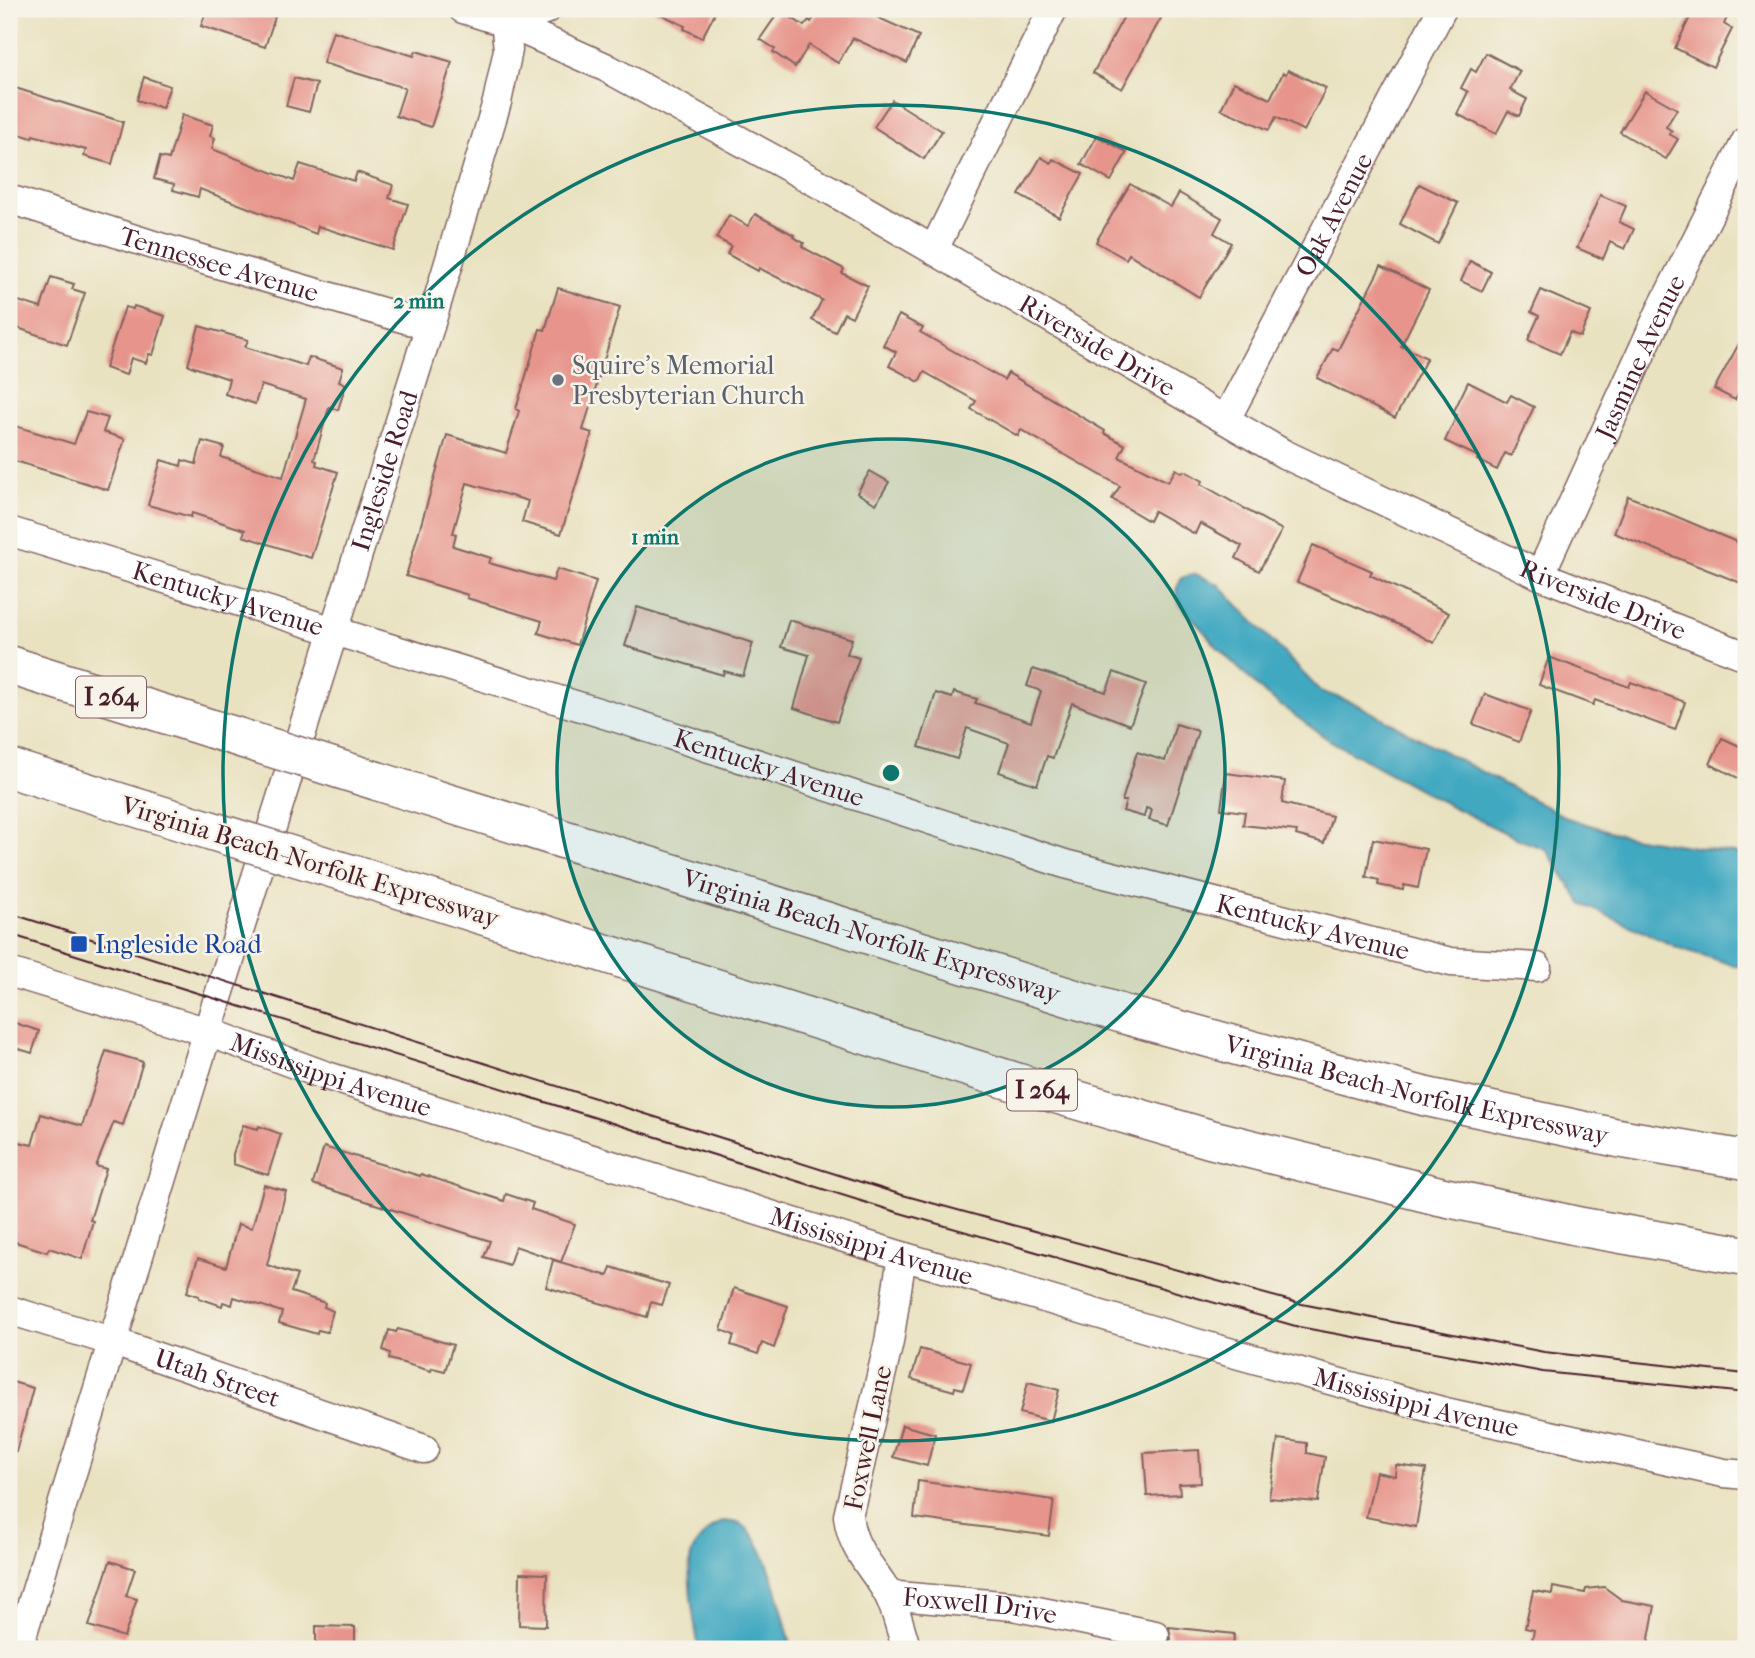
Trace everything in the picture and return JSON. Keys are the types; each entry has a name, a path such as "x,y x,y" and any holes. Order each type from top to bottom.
{"highway":[{"name":"Virginia Beach-Norfolk Expressway","path":"9,665 1114,1011 1455,1103 1618,1138 1746,1160"},
{"name":"Virginia Beach-Norfolk Expressway","path":"9,768 1022,1084 1210,1139 1439,1196 1582,1227 1746,1256"}],"street":[{"name":"Riverside Drive","path":"463,9 506,16 606,67 934,249 1284,454 1540,575 1746,656"},
{"path":"506,16 547,9"},
{"path":"934,249 1053,9"},
{"name":"Oak Avenue","path":"1226,419 1442,9"},
{"name":"Ingleside Road","path":"13,1649 22,1636 430,326 497,102 508,50 506,16"},
{"name":"Jasmine Avenue","path":"1540,575 1660,312 1746,141"},
{"name":"Tennessee Avenue","path":"9,199 176,252 430,326"},
{"name":"Kentucky Avenue","path":"9,531 630,722 1065,864 1451,962 1537,967"},
{"name":"Mississippi Avenue","path":"9,972 208,1032 324,1075 902,1256 1189,1341 1445,1412 1724,1473 1746,1475"},
{"name":"Foxwell Lane","path":"902,1256 889,1342 848,1516 850,1534 887,1592 907,1649"},
{"name":"Utah Street","path":"9,1310 114,1342 424,1449"},
{"name":"Foxwell Drive","path":"887,1592 898,1596 1013,1606 1156,1634"}],"water":[{"path":"1195,574 1218,584 1320,691 1356,704 1567,818 1625,836 1746,855 1746,969 1679,948 1582,904 1546,849 1518,839 1439,800 1329,740 1266,695 1220,650 1180,604 1176,590 1181,578"},
{"path":"724,1521 740,1524 759,1545 774,1581 792,1649 699,1649 690,1589 691,1556 699,1540"}],"building":[{"path":"207,9 250,9 275,17 265,47 201,26"},
{"path":"651,9 717,9 702,38"},
{"path":"820,9 859,9 919,36 907,63 853,38 838,63 809,45 795,67 760,39 780,10 804,26 809,20 811,22"},
{"path":"1128,9 1166,9 1122,89 1093,73"},
{"path":"1694,9 1731,9 1724,24 1732,29 1713,67 1675,48"},
{"path":"333,31 414,56 416,51 452,62 431,127 396,116 405,88 323,63"},
{"path":"1486,53 1520,71 1510,90 1527,99 1519,116 1508,111 1496,134 1457,114 1468,92 1461,88 1471,69 1476,72"},
{"path":"1288,70 1326,88 1304,131 1276,117 1269,130 1221,109 1234,82 1270,99 1283,73 1286,74"},
{"path":"144,77 170,86 162,108 137,100"},
{"path":"294,78 317,84 309,112 286,106"},
{"path":"9,86 123,122 112,164 84,156 86,150 9,131"},
{"path":"1645,91 1677,109 1666,127 1672,131 1669,134 1678,139 1666,159 1620,132"},
{"path":"892,100 942,131 924,159 874,127"},
{"path":"182,115 213,125 210,136 215,138 212,149 294,181 300,164 354,181 357,172 393,185 389,198 408,204 393,250 318,226 316,234 200,189 198,197 173,190 174,184 154,179 160,157 169,159"},
{"path":"1097,136 1127,152 1111,181 1081,164"},
{"path":"1041,157 1051,163 1053,159 1083,174 1059,217 1019,195"},
{"path":"1130,184 1171,207 1179,193 1222,218 1214,233 1231,243 1199,297 1129,254 1126,259 1096,242"},
{"path":"1419,184 1458,203 1438,244 1400,224"},
{"path":"1600,195 1626,206 1619,222 1634,229 1625,249 1610,242 1603,259 1577,248"},
{"path":"755,214 794,235 793,237 804,243 802,247 844,269 842,273 868,286 852,317 844,313 835,332 812,320 822,300 727,254 731,246 716,238 729,215 748,226"},
{"path":"1470,261 1491,272 1482,291 1461,281"},
{"path":"1381,266 1429,290 1401,346 1427,358 1395,418 1317,378 1333,348 1338,350"},
{"path":"51,277 74,284 72,289 85,293 67,345 9,325 9,298 41,308"},
{"path":"558,288 620,307 583,430 592,433 561,534 522,522 528,501 467,483 453,533 456,534 453,546 491,558 489,563 553,581 557,569 596,581 577,645 538,633 542,621 406,576 447,435 506,453 540,329 545,330"},
{"path":"1541,290 1591,312 1580,337 1570,332 1560,354 1528,340 1539,316 1531,312"},
{"path":"134,306 165,316 153,355 149,354 146,363 131,358 126,375 105,368 125,307 133,309"},
{"path":"899,315 923,328 920,332 1004,380 1008,373 1105,431 1104,433 1125,445 1119,457 1168,482 1176,469 1185,471 1203,481 1201,484 1282,530 1259,571 1236,558 1242,546 1200,523 1195,534 1154,511 1149,521 1112,499 1120,486 1021,430 1018,436 971,409 976,401 924,372 919,382 889,366 896,352 883,345"},
{"path":"199,326 248,340 245,347 306,366 309,357 343,368 339,381 346,384 338,410 329,407 314,460 317,461 316,465 338,472 311,558 243,536 245,530 192,513 191,517 148,505 161,460 181,466 182,460 196,464 202,441 224,447 221,457 283,477 306,399 261,385 255,404 225,394 229,379 188,365"},
{"path":"1746,331 1746,380 1735,400 1714,389"},
{"path":"1468,382 1507,402 1511,395 1534,407 1511,456 1505,453 1497,470 1477,460 1479,457 1445,441 1457,415 1453,413"},
{"path":"86,412 108,418 103,432 125,439 108,490 9,459 9,424 74,444"},
{"path":"870,471 889,482 876,504 857,493"},
{"path":"1628,496 1746,546 1746,585 1614,533"},
{"path":"1313,545 1372,571 1370,575 1449,613 1434,643 1402,626 1297,582"},
{"path":"637,607 753,643 743,676 724,671 723,675 625,646"},
{"path":"789,620 852,639 847,654 859,658 837,722 794,708 809,655 781,647"},
{"path":"1549,657 1629,687 1631,682 1685,702 1675,730 1595,700 1593,705 1539,685"},
{"path":"1033,669 1106,692 1114,672 1146,684 1130,725 1072,703 1053,758 1047,756 1037,785 999,772 1009,743 967,728 957,759 919,747 936,693 952,698 954,692 977,699 975,703 1031,722 1041,691 1027,686"},
{"path":"1485,694 1531,711 1519,742 1473,724"},
{"path":"1176,724 1198,731 1168,825 1149,820 1152,810 1146,808 1144,817 1123,811 1126,801 1122,801 1137,752 1165,761"},
{"path":"1722,738 1746,749 1746,782 1710,764"},
{"path":"1226,773 1285,781 1282,803 1332,816 1324,843 1296,835 1297,831 1243,825 1245,812 1221,809"},
{"path":"1373,839 1426,849 1418,888 1404,885 1403,890 1378,885 1379,880 1366,877"},
{"path":"9,1021 39,1031 32,1053 9,1046"},
{"path":"106,1051 143,1062 123,1125 114,1122 96,1166 106,1169 90,1220 93,1221 82,1259 49,1248 47,1252 9,1240 9,1165 15,1141 32,1145 41,1114 82,1126"},
{"path":"243,1125 258,1129 259,1126 281,1134 268,1175 233,1164 233,1154"},
{"path":"324,1147 504,1201 506,1194 533,1203 531,1209 575,1224 561,1262 515,1246 509,1265 484,1257 490,1241 313,1184"},
{"path":"264,1185 286,1191 267,1265 297,1275 291,1292 325,1303 324,1307 333,1311 327,1332 318,1330 317,1334 279,1323 282,1312 234,1297 232,1305 223,1302 222,1306 187,1292 198,1258 226,1267 238,1224 252,1228"},
{"path":"553,1260 608,1276 611,1267 669,1285 662,1305 651,1302 647,1317 546,1287"},
{"path":"734,1288 788,1306 774,1348 762,1343 758,1354 731,1345 734,1335 721,1330"},
{"path":"398,1329 453,1345 445,1371 432,1368 431,1371 389,1359 390,1353 383,1350 389,1330 396,1332"},
{"path":"920,1349 971,1363 963,1389 955,1387 954,1391 911,1379"},
{"path":"9,1381 33,1388 16,1452 9,1451"},
{"path":"1028,1382 1059,1390 1051,1421 1020,1413"},
{"path":"902,1425 935,1434 927,1466 893,1457"},
{"path":"1278,1439 1307,1443 1307,1453 1325,1457 1318,1502 1269,1498"},
{"path":"1199,1450 1201,1483 1179,1484 1180,1494 1147,1496 1144,1453"},
{"path":"1396,1465 1426,1469 1416,1527 1366,1517 1376,1472 1395,1476"},
{"path":"918,1481 1054,1500 1049,1536 914,1518"},
{"path":"110,1561 135,1569 126,1596 137,1599 124,1637 89,1626"},
{"path":"520,1573 547,1574 546,1626 519,1625"},
{"path":"1553,1587 1585,1593 1586,1589 1604,1587 1622,1600 1655,1606 1647,1649 1547,1649 1531,1646 1534,1630 1525,1628 1533,1591 1552,1594"},
{"path":"316,1626 355,1627 355,1649 316,1649"},
{"path":"1169,1627 1234,1634 1233,1649 1164,1649 1171,1639"}],"tram line":[{"path":"9,913 899,1194 1302,1304 1544,1352 1746,1374"},
{"path":"9,934 893,1211 1299,1327 1543,1372 1746,1393"}],"place":[{"name":"Squire's Memorial Presbyterian Church","path":"558,380"},
{"name":"Ingleside Road","path":"79,944"}]}
